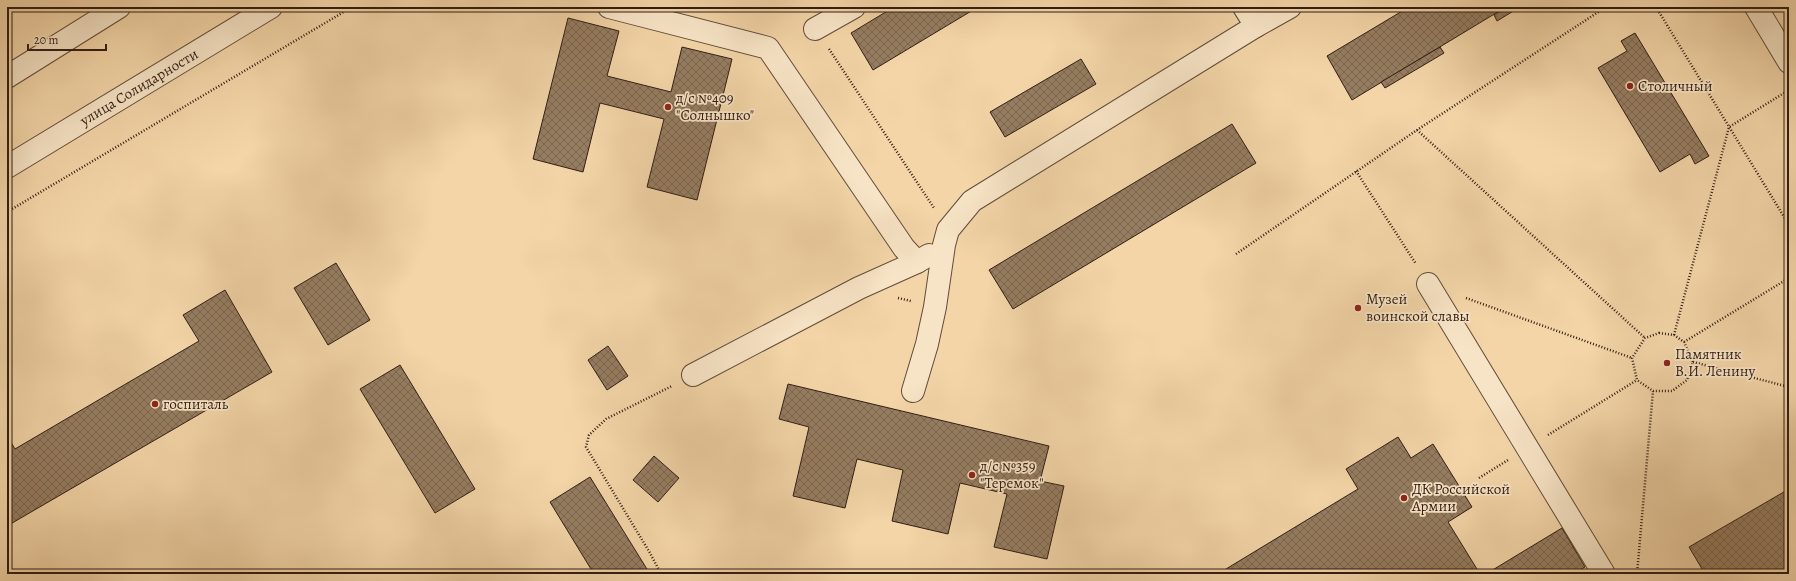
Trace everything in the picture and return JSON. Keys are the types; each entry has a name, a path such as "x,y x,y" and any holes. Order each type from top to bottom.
{"street":[{"path":"7,77 119,7"},
{"name":"улица Солидарности","path":"7,167 271,7"},
{"path":"609,7 768,48 904,248 917,262"},
{"path":"815,29 854,7"},
{"path":"1244,7 1256,26"},
{"path":"693,375 858,288 917,262 946,238 972,201 1256,26 1290,7"},
{"path":"1756,7 1789,62"},
{"path":"913,391 927,344 935,307 946,238"},
{"path":"1428,284 1604,574"}],"path":[{"path":"7,212 352,7"},
{"path":"1236,254 1417,130 1606,7"},
{"path":"1656,7 1789,225"},
{"path":"815,29 946,238"},
{"path":"1674,335 1729,127 1789,90"},
{"path":"1417,130 1645,338"},
{"path":"1356,171 1428,284"},
{"path":"1684,342 1789,278"},
{"path":"1465,297 1632,358"},
{"path":"1659,333 1674,335 1684,342 1692,362 1687,380 1672,391 1653,391 1637,380 1632,358 1645,338 1659,333"},
{"path":"1692,362 1789,387"},
{"path":"661,574 650,553 586,447 589,435 606,419 693,375"},
{"path":"1479,478 1637,380"},
{"path":"1637,574 1653,391"}],"building":[{"path":"894,7 978,7 873,70 851,33"},
{"path":"1409,7 1506,7 1352,100 1327,56"},
{"path":"1506,7 1520,7 1497,21 1494,15"},
{"name":"д/с №409 \"Солнышко\"","path":"568,18 619,31 607,76 671,92 682,47 732,59 697,200 647,187 664,119 600,103 583,172 533,159"},
{"path":"1635,33 1709,156 1695,164 1690,154 1660,172 1598,68 1627,51 1621,41"},
{"path":"1440,47 1444,53 1385,88 1381,82"},
{"path":"1081,59 1096,84 1005,137 990,112"},
{"path":"1232,124 1256,163 1013,309 989,270"},
{"path":"336,263 370,320 328,345 294,288"},
{"name":"госпиталь","path":"225,290 272,372 7,526 7,436 15,449 199,341 183,315"},
{"path":"608,346 628,376 607,390 588,360"},
{"path":"400,365 475,489 435,513 360,389"},
{"name":"д/с №359 \"Теремок\"","path":"788,384 1049,446 1040,481 1064,486 1047,559 994,547 1007,494 960,483 948,534 892,521 903,470 857,459 845,508 793,496 809,427 779,419"},
{"name":"ДК Российской Армии","path":"1398,437 1411,458 1433,444 1472,507 1448,522 1480,574 1229,574 1226,569 1358,489 1346,469"},
{"path":"654,456 679,478 658,502 633,480"},
{"path":"590,477 650,574 594,574 550,502"},
{"path":"1789,489 1789,574 1705,574 1689,547"},
{"name":"ДК Российской Армии","path":"1562,528 1585,567 1573,574 1486,574"}],"place":[{"name":"Столичный","path":"1630,86"},
{"name":"д/с №409 \"Солнышко\"","path":"668,107"},
{"name":"Музей воинской славы","path":"1358,308"},
{"name":"Памятник В.И. Ленину","path":"1667,363"},
{"name":"госпиталь","path":"155,404"},
{"name":"д/с №359 \"Теремок\"","path":"972,475"},
{"name":"ДК Российской Армии","path":"1404,498"}]}
